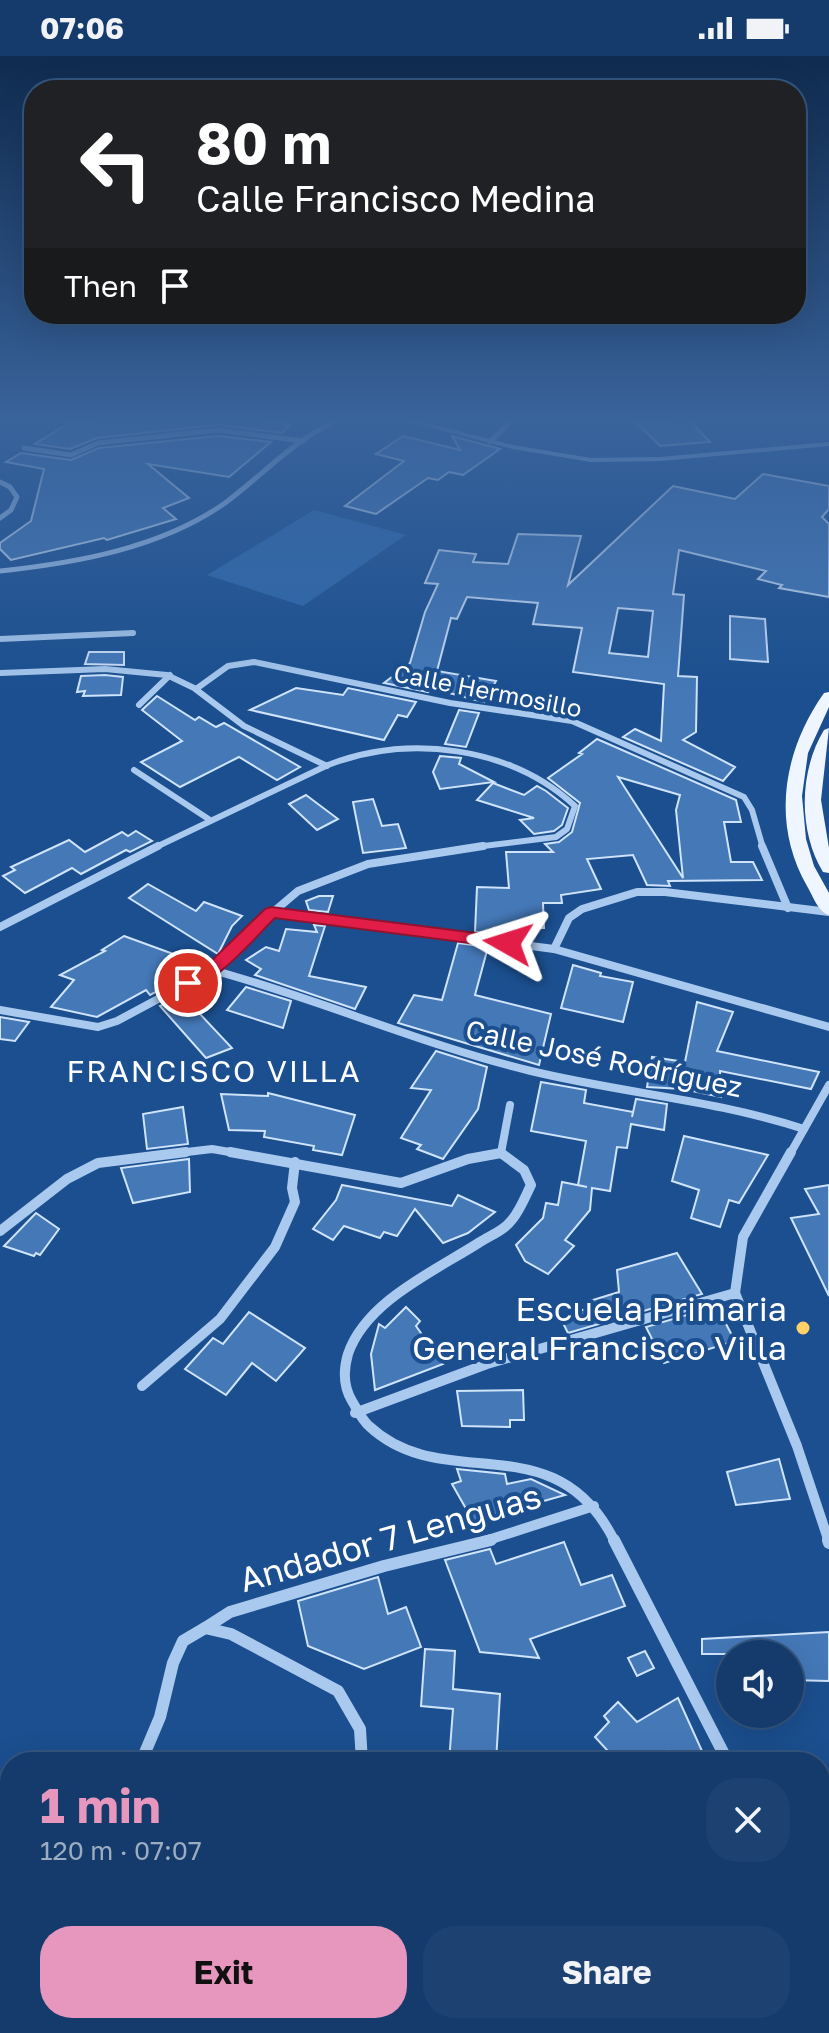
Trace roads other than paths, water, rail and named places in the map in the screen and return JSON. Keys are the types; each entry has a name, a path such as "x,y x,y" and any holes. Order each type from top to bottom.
{"main road":[{"path":"829,696 802,739 795,772 794,809 804,860 829,910"},
{"path":"827,740 815,774 814,811 829,868"}],"street":[{"path":"0,571 89,557 198,519 217,508"},
{"path":"0,639 133,633"},
{"name":"Calle Hermosillo","path":"196,689 228,666 254,662 450,703 572,721 744,797 752,810 761,843 788,908"},
{"path":"0,673 85,671 170,675 196,689 234,720 273,740 300,749 327,766"},
{"path":"139,705 170,675"},
{"path":"0,927 210,820 327,766 367,753 452,748 519,771 566,797 575,806 567,829 556,837 368,864 298,891 271,912 212,970 117,1021 98,1027 0,1010"},
{"path":"134,770 210,820"},
{"path":"554,949 569,918 582,909 637,892 665,892 788,908 829,910"},
{"path":"271,912 554,949 829,1027"},
{"name":"Calle José Rodríguez","path":"212,970 256,981 496,1062 534,1072 708,1102 761,1114 804,1129"},
{"path":"829,1085 743,1237 735,1293 797,1446 829,1543"},
{"path":"501,1153 510,1105"},
{"path":"0,1231 67,1179 98,1163 212,1149 401,1183 468,1159 501,1153 524,1170 531,1185 510,1223 375,1310 358,1329 342,1381 355,1413 380,1440 420,1454 515,1466 551,1474 594,1506 723,1752"},
{"path":"142,1386 220,1319 275,1247 295,1202 292,1188 295,1162"},
{"path":"355,1413 487,1364 735,1293"},
{"name":"Andador 7 Lenguas","path":"145,1752 160,1717 173,1663 183,1641 230,1612 384,1566 491,1540 594,1506"},
{"path":"205,1628 231,1634 338,1691 360,1729 361,1752"}],"place":[{"name":"Escuela Primaria General Francisco Villa","path":"803,1328"}],"district":[{"name":"FRANCISCO VILLA","path":"214,1071"}]}
